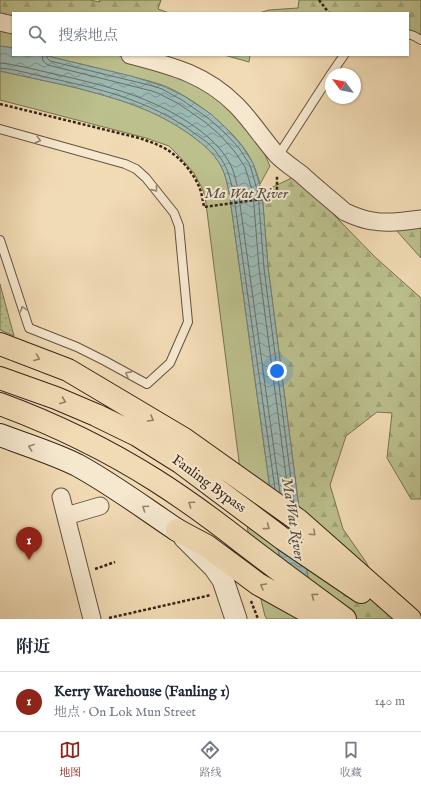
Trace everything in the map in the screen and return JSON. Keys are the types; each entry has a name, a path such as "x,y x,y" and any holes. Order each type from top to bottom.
{"highway":[{"path":"0,344 68,370 184,439 298,520 410,619"},
{"name":"Fanling Bypass","path":"0,378 56,398 137,435 180,462 283,539 402,619"},
{"name":"Fanling Bypass","path":"0,404 71,434 104,450 154,480 223,527 345,619"},
{"path":"177,530 207,546 258,584 321,619"}],"main road":[{"path":"0,435 76,465 116,489 177,530"}],"street":[{"path":"0,22 12,25"},
{"path":"134,56 177,68 207,82 236,106 278,156 345,212 357,217 383,222 421,219"},
{"path":"61,497 100,619"},
{"path":"66,516 100,506"},
{"path":"177,530 214,567 223,580 236,619"}],"lane":[{"path":"409,34 421,40"},
{"path":"335,68 343,56"},
{"path":"278,156 325,83"},
{"path":"0,129 125,164 136,169 146,178 174,213 179,226 188,322 170,362 147,384 77,347 29,328 0,240"}],"path":[{"path":"319,0 329,12"},
{"path":"0,104 139,138 161,146 181,161 194,177 200,189 204,207 277,197"},
{"path":"94,569 115,562"},
{"path":"100,619 212,595"},
{"path":"252,601 258,619"}],"green space":[{"path":"0,0 90,0 100,2 99,0 161,0 158,9 166,12 12,12 12,29 0,26"},
{"path":"299,0 421,0 421,41 409,34 409,12 262,12 269,10 298,8"},
{"path":"0,31 12,33 12,48 0,46"},
{"path":"47,56 120,56 188,77 252,126 270,166 260,184 247,152 227,129 214,117 174,90 146,80"},
{"path":"228,56 250,56 249,62"},
{"path":"0,71 93,92 123,101 151,112 179,127 196,139 212,153 221,166 226,177 230,198 279,554 297,619 267,619 252,563 205,196 194,173 169,146 146,138 0,100"},
{"path":"296,176 375,257 421,298 421,499 411,499 387,458 392,413 377,412 346,436 330,485 343,529 366,562 393,616 411,619 327,619 309,586 268,267 262,192"},
{"path":"421,226 421,258 396,230"},
{"path":"0,284 14,336 0,330"}],"water":[{"name":"Ma Wat River","path":"0,46 12,48 12,56 47,56 131,76 163,86 184,96 211,114 242,146 253,163 262,192 268,267 309,586 327,619 297,619 279,554 230,198 226,177 221,166 212,153 196,139 179,127 151,112 123,101 93,92 0,71"}],"place":[{"name":"Kerry Warehouse (Fanling 1)","path":"29,560"}]}
